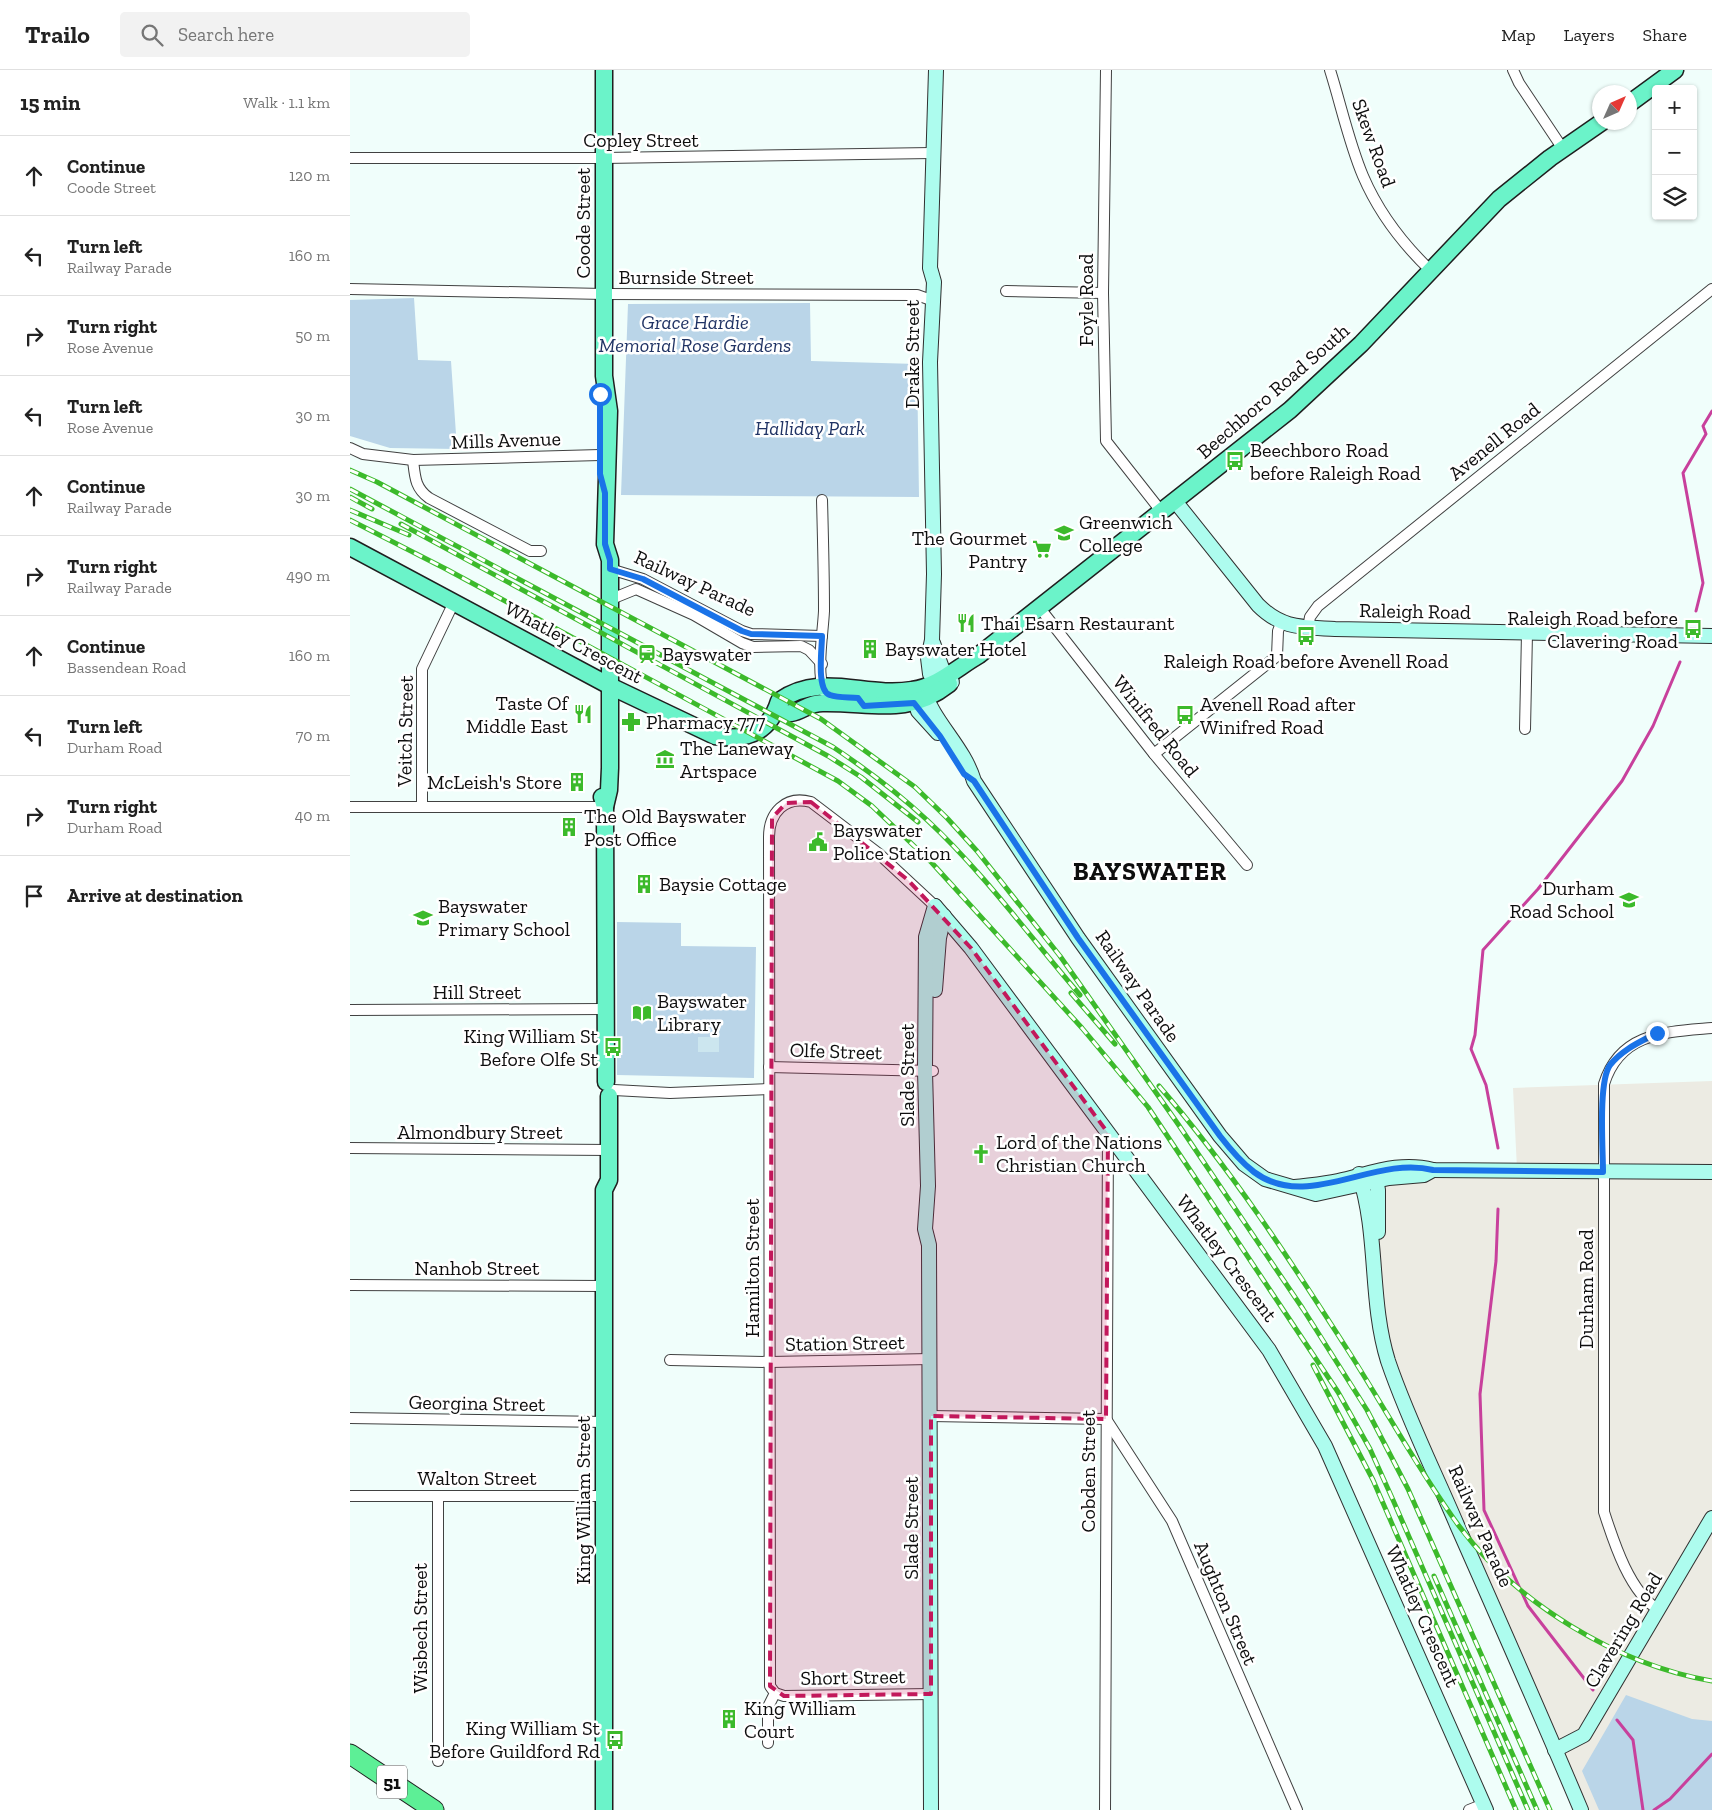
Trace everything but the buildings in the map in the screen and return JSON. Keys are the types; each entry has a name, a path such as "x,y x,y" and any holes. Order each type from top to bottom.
{"highway":[{"name":"51","path":"350,1754 434,1810"}],"main road":[{"name":"Coode Street","path":"601,707 605,684 610,569 610,560 605,544 605,493 609,474 609,411 604,376 604,70"},
{"path":"1637,99 1675,70"},
{"name":"Beechboro Road South","path":"931,689 979,654 1290,410 1326,378 1499,199 1592,129"},
{"name":"Coode Street","path":"604,376 600,394 600,474 605,493"},
{"name":"Coode Street","path":"605,544 600,554 605,684"},
{"name":"Whatley Crescent","path":"350,547 605,684 714,736 734,739 758,732 776,710 779,701 792,692 822,685"},
{"name":"King William Street","path":"604,807 609,790 605,684"},
{"path":"822,685 893,691 931,689"},
{"path":"776,710 790,714 808,704 824,703 864,706 931,689"},
{"name":"King William Street","path":"601,707 601,790 604,807 604,1009 607,1090 605,1150 609,1180 604,1190 604,1810"}],"street":[{"name":"Drake Street","path":"931,689 928,658 932,640 934,574 930,362 931,300 934,282 930,268 936,70"},
{"name":"Foyle Road","path":"1106,70 1103,293 1106,441 1161,511"},
{"name":"Skew Road","path":"1330,70 1363,176 1375,200 1397,233 1430,270"},
{"path":"1513,70 1519,83 1563,149"},
{"name":"Copley Street","path":"350,158 604,158 932,154"},
{"name":"Burnside Street","path":"350,289 604,294 917,295 931,300"},
{"name":"Avenell Road","path":"1308,628 1310,616 1318,606 1712,289"},
{"path":"1006,291 1103,293"},
{"path":"350,448 364,454 414,460 416,484 420,492 530,551 541,552"},
{"name":"Mills Avenue","path":"414,460 600,455"},
{"path":"822,500 822,685 825,693 831,696 858,698 864,706"},
{"name":"Raleigh Road","path":"1175,501 1258,604 1270,617 1281,623 1308,628 1712,636"},
{"name":"Railway Parade","path":"610,569 643,579 751,634 822,636"},
{"name":"Railway Parade","path":"609,600 636,589 694,615 742,643 753,647 801,646 809,650 822,664"},
{"name":"Veitch Street","path":"422,807 422,668 454,602"},
{"name":"Winifred Road","path":"1039,607 1154,754 1246,865"},
{"path":"1154,754 1277,656 1278,631 1281,623"},
{"path":"1525,729 1527,633"},
{"name":"Railway Parade","path":"931,689 940,736 964,774 974,781 1078,938 1220,1136 1254,1172 1265,1179 1293,1188 1376,1176 1378,1237 1374,1250"},
{"name":"Whatley Crescent","path":"792,801 804,800 819,806 878,853 939,911 971,948 1269,1350 1325,1446 1485,1807"},
{"name":"Hamilton Street","path":"768,1743 768,1707 775,1692 770,1686 769,826 778,809 792,801"},
{"path":"350,807 604,807"},
{"name":"Slade Street","path":"931,1810 929,1245 933,1229 934,1170 929,1071 939,938 939,911"},
{"name":"Hill Street","path":"350,1010 604,1009"},
{"name":"Durham Road","path":"1659,1610 1651,1605 1636,1588 1613,1540 1604,1512 1604,1084 1609,1066 1628,1048 1657,1033 1712,1028"},
{"name":"Olfe Street","path":"768,1066 929,1071"},
{"path":"607,1090 670,1093 768,1089"},
{"name":"Cobden Street","path":"1105,1810 1108,1133"},
{"name":"Almondbury Street","path":"350,1148 605,1150"},
{"path":"1376,1176 1424,1175 1433,1170 1712,1172"},
{"name":"Railway Parade","path":"1361,1179 1368,1208 1369,1237 1374,1250 1376,1294 1388,1359 1417,1433 1581,1810"},
{"name":"Nanhob Street","path":"350,1285 604,1286"},
{"name":"Station Street","path":"670,1360 770,1362 930,1359"},
{"path":"931,1416 1106,1419"},
{"name":"Georgina Street","path":"350,1418 604,1422"},
{"name":"Aughton Street","path":"1106,1419 1172,1521 1297,1810"},
{"name":"Walton Street","path":"350,1496 604,1496"},
{"name":"Wisbech Street","path":"438,1496 438,1761"},
{"name":"Clavering Road","path":"1556,1750 1584,1735 1712,1518"},
{"name":"Short Street","path":"775,1692 784,1696 931,1694"},
{"path":"1470,1810 1485,1807"}],"highlighted area":[{"path":"811,802 908,880 971,948 1108,1133 1106,1419 931,1416 931,1694 784,1696 770,1686 772,818 786,803"}],"shaded area":[{"path":"698,1037 719,1037 719,1052 698,1052"},
{"path":"1712,1081 1712,1810 1581,1810 1394,1368 1380,1310 1370,1176 1517,1169 1513,1088"}],"green space":[{"path":"414,298 418,360 451,361 457,449 390,448 350,436 350,300"},
{"name":"Halliday Park","path":"810,303 811,361 917,364 919,497 621,495 628,304"},
{"path":"617,922 681,923 681,946 756,947 754,1078 617,1075"},
{"path":"1626,1695 1692,1719 1712,1721 1712,1810 1599,1810 1582,1771"}],"waterway":[{"path":"1696,611 1703,583 1683,473 1706,434 1703,426 1712,411"},
{"path":"1498,1148 1486,1085 1471,1049 1475,1035 1483,950 1538,889 1622,781 1653,726 1680,662"},
{"path":"1498,1209 1496,1261 1480,1394 1484,1510 1528,1606 1593,1690"},
{"path":"1617,1720 1633,1740 1643,1810"},
{"path":"1654,1810 1670,1799 1712,1754"}],"railway":[{"path":"350,470 377,482 821,719 915,787 977,851 1060,956 1178,1124 1303,1309 1367,1410 1408,1489 1550,1810"},
{"path":"350,489 845,755 905,800 948,840 987,883 1080,995"},
{"path":"350,497 372,509"},
{"path":"350,510 409,535"},
{"path":"350,520 446,569 838,781 872,806 932,863 1082,1028 1148,1107 1338,1392 1370,1449 1528,1810"},
{"path":"401,524 828,756 861,777 918,822"},
{"path":"1071,993 1115,1044"},
{"path":"1159,1086 1211,1150 1259,1216 1305,1283 1430,1484 1459,1526 1482,1554 1539,1605 1606,1645 1641,1661 1676,1673 1712,1681"},
{"path":"1313,1365 1373,1480 1516,1810"},
{"path":"1434,1576 1537,1810"}],"place":[{"name":"Beechboro Road before Raleigh Road","path":"1235,461"},
{"name":"Greenwich College","path":"1064,533"},
{"name":"The Gourmet Pantry","path":"1042,549"},
{"name":"Thai Esarn Restaurant","path":"966,623"},
{"name":"Raleigh Road before Clavering Road","path":"1693,629"},
{"name":"Raleigh Road before Avenell Road","path":"1306,636"},
{"name":"Bayswater Hotel","path":"870,649"},
{"name":"Bayswater","path":"647,654"},
{"name":"Taste Of Middle East","path":"583,714"},
{"name":"Avenell Road after Winifred Road","path":"1185,715"},
{"name":"Pharmacy 777","path":"631,722"},
{"name":"The Laneway Artspace","path":"665,759"},
{"name":"McLeish's Store","path":"577,782"},
{"name":"The Old Bayswater Post Office","path":"569,827"},
{"name":"Bayswater Police Station","path":"818,842"},
{"name":"Baysie Cottage","path":"644,884"},
{"name":"Durham Road School","path":"1629,900"},
{"name":"Bayswater Primary School","path":"423,918"},
{"name":"Bayswater Library","path":"642,1013"},
{"name":"King William St Before Olfe St","path":"613,1047"},
{"name":"Lord of the Nations Christian Church","path":"981,1154"},
{"name":"King William Court","path":"729,1719"},
{"name":"King William St Before Guildford Rd","path":"615,1740"}],"district":[{"name":"BAYSWATER","path":"1150,871"}],"route":[{"path":"600,394 600,474 605,493 605,544 610,560 610,569 643,579 698,609 751,634 822,636 822,685 825,693 831,696 858,698 864,706 914,703 918,711 940,736 964,774 974,781 1078,938 1220,1136 1244,1164 1265,1179 1293,1188 1338,1181 1375,1170 1392,1168 1420,1167 1433,1170 1603,1172 1603,1100 1604,1084 1609,1066 1628,1048 1657,1033"}],"park label":[{"name":"Grace Hardie Memorial Rose Gardens","path":"695,334"}]}
